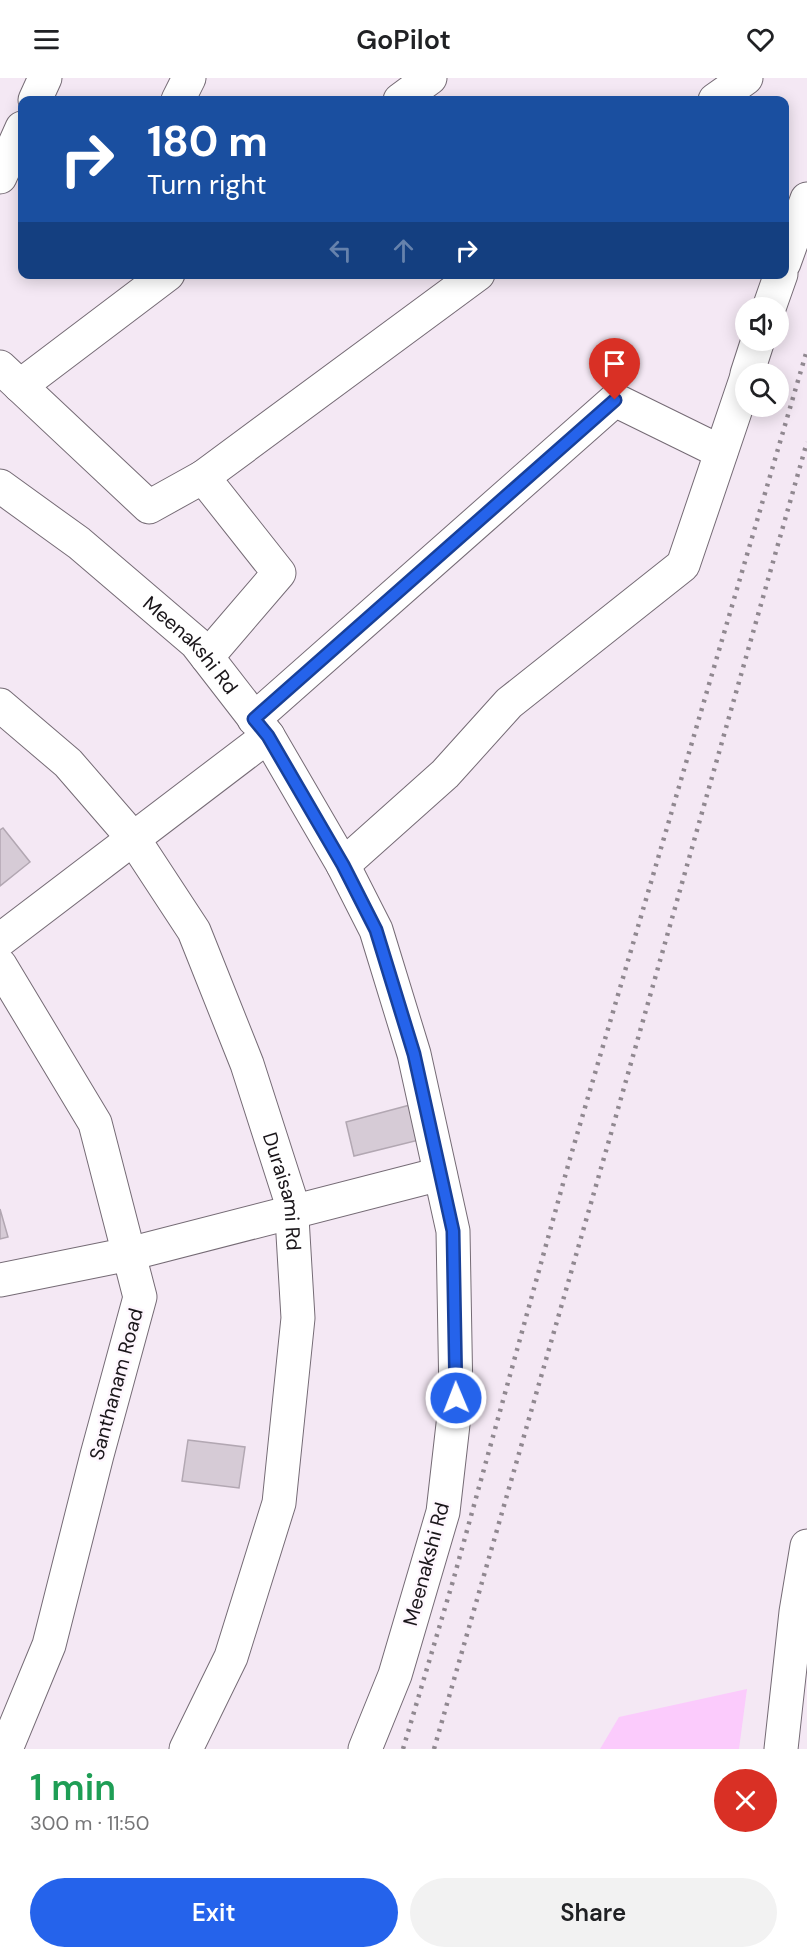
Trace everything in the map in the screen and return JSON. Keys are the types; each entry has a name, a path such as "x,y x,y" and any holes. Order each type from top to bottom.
{"street":[{"path":"37,96 45,78"},
{"path":"180,96 189,78"},
{"path":"405,96 430,78"},
{"path":"721,96 746,78"},
{"path":"0,177 18,137"},
{"path":"789,249 807,199"},
{"path":"154,279 134,286 10,376 149,507 203,477 471,279"},
{"path":"773,297 779,279"},
{"path":"0,940 134,837 261,728 615,400 721,452"},
{"path":"343,865 445,774 510,703 683,566 735,411"},
{"path":"203,477 279,573 207,657"},
{"name":"Meenakshi Rd","path":"0,486 79,543 196,643 261,728 343,865 376,930 414,1054 453,1231 456,1398 443,1512 395,1675 365,1749"},
{"name":"Duraisami Rd","path":"0,705 68,763 134,837 194,930 247,1064 291,1201 297,1318 279,1503 231,1657 186,1749"},
{"name":"Santhanam Road","path":"0,965 95,1123 140,1297 49,1645 6,1749"},
{"path":"0,1280 129,1254 441,1174"},
{"path":"781,1749 801,1611 807,1546"}],"shaded area":[{"path":"747,1689 739,1749 600,1749 619,1717"}],"building":[{"path":"3,828 30,862 0,886 0,830"},
{"path":"410,1105 419,1140 354,1156 346,1122"},
{"path":"0,1209 8,1237 0,1239"},
{"path":"188,1440 245,1447 239,1488 182,1481"}],"railway":[{"path":"403,1749 453,1581 569,1162 807,350"},
{"path":"434,1749 807,442"}],"route":[{"path":"456,1398 453,1231 414,1054 376,930 343,865 268,736 254,719 615,400"}]}
